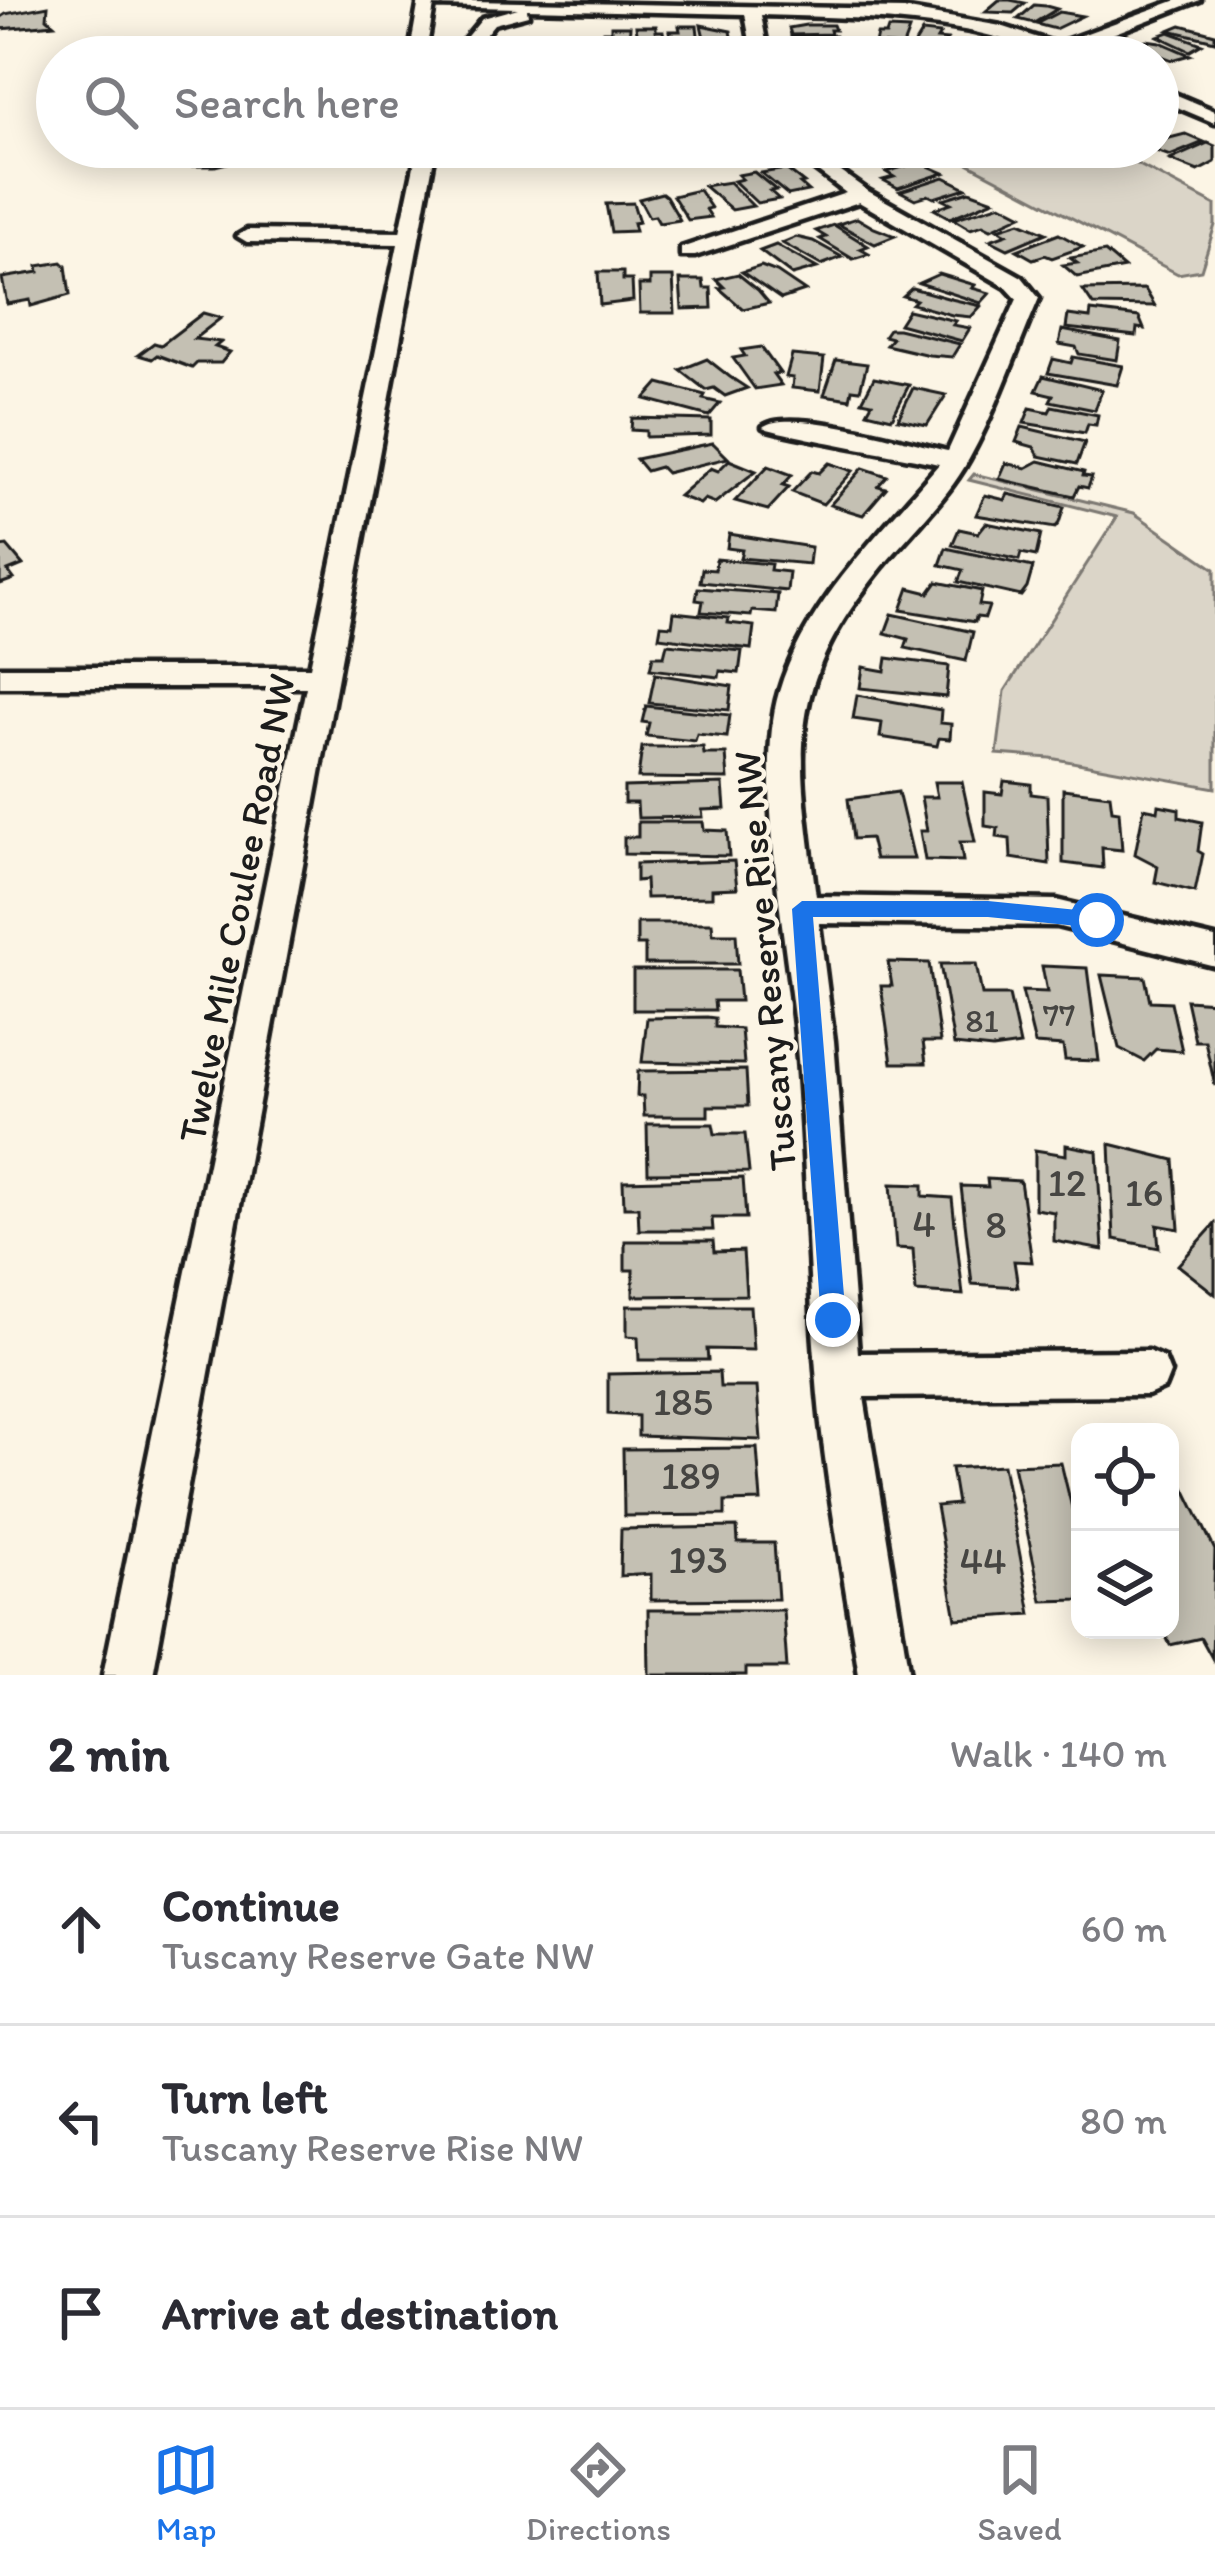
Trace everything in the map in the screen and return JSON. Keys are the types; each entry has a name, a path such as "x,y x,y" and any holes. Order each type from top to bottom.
{"street":[{"path":"1093,36 1192,0"},
{"path":"421,36 427,4 463,4 921,16 1018,36"},
{"path":"463,4 527,11 638,8"},
{"path":"458,36 463,4"},
{"path":"752,10 757,36"},
{"path":"474,36 488,21 527,11"},
{"path":"1179,102 1215,118"},
{"name":"Twelve Mile Coulee Road NW","path":"128,1675 421,168"},
{"name":"Tuscany Reserve Rise NW","path":"824,168 1014,282 1026,294 1026,305 956,460 837,606 812,643 793,694 787,792 802,909 838,1375 884,1675"},
{"path":"688,252 861,194"},
{"path":"247,236 407,238"},
{"path":"775,427 842,434 956,460"},
{"path":"0,677 324,677"},
{"path":"802,909 1056,913 1215,952"},
{"path":"838,1375 1148,1373"}],"shaded area":[{"path":"977,168 1145,168 1215,205 1215,225 1201,270 1178,274"},
{"path":"974,474 1134,513 1215,569 1215,788 1050,758 997,754 1005,691 1117,517 969,480"}],"building":[{"path":"999,0 1025,3 1013,13 985,12"},
{"path":"1034,5 1057,9 1034,23 1018,19"},
{"path":"48,6 47,18 54,24 0,29 0,18 6,14"},
{"path":"1059,12 1082,16 1055,29 1036,24"},
{"path":"701,25 731,31 732,36 704,36"},
{"path":"833,25 835,30 791,35 789,28"},
{"path":"1181,25 1215,34 1215,41 1169,30"},
{"path":"611,26 630,26 629,36 603,36 603,31 611,31"},
{"path":"636,26 656,26 664,36 638,36"},
{"path":"679,26 697,26 698,36 670,36 669,31 680,31"},
{"path":"888,29 909,30 907,36 877,36 886,35"},
{"path":"1169,32 1202,44 1190,51 1179,46 1179,36 1158,36"},
{"path":"1185,134 1204,142 1179,152 1179,136"},
{"path":"1208,143 1215,146 1215,162 1198,171 1179,164 1179,156"},
{"path":"933,168 944,173 898,188 883,180 894,177 886,172"},
{"path":"786,169 808,191 788,195 761,173"},
{"path":"754,172 776,190 770,191 779,199 757,203 734,181 742,179 738,175"},
{"path":"944,177 966,188 915,199 900,191"},
{"path":"729,182 753,206 732,210 704,186"},
{"path":"699,190 711,208 706,209 711,217 688,220 673,196"},
{"path":"969,191 994,200 950,218 934,209 951,203 943,199"},
{"path":"662,193 680,220 659,223 655,216 649,217 639,199"},
{"path":"633,203 639,222 633,223 635,231 611,232 606,204"},
{"path":"1001,204 1022,215 991,229 983,225 970,229 953,219"},
{"path":"857,218 895,236 875,244 838,224"},
{"path":"1020,222 1046,233 1008,249 990,240 1007,234 998,229"},
{"path":"834,225 868,246 860,249 869,254 853,259 820,239 826,237 816,231"},
{"path":"1059,234 1083,247 1033,259 1017,250"},
{"path":"796,237 842,257 821,265 782,243"},
{"path":"776,245 817,268 792,275 760,251"},
{"path":"1105,252 1124,268 1077,277 1063,265 1077,263 1070,258"},
{"path":"62,262 70,295 31,306 30,300 7,304 2,278 39,272 38,266"},
{"path":"761,266 805,291 781,299 742,272"},
{"path":"598,272 623,272 623,280 632,280 633,301 600,305"},
{"path":"738,274 769,303 743,309 719,288 724,287 716,279"},
{"path":"939,274 990,293 981,303 919,283"},
{"path":"650,277 673,277 675,313 640,313 639,285 650,285"},
{"path":"680,280 703,280 704,288 711,288 712,308 682,309"},
{"path":"912,288 981,306 971,317 952,315 912,304 916,300 903,296"},
{"path":"1145,289 1155,306 1093,305 1083,290"},
{"path":"908,310 970,328 962,341 899,324"},
{"path":"1091,311 1139,317 1144,329 1137,328 1136,336 1066,328 1068,315 1090,318"},
{"path":"203,313 221,318 194,339 221,342 215,347 230,352 221,363 197,363 192,368 157,355 152,359 138,355 154,343 161,345"},
{"path":"889,329 960,344 952,357 929,355 886,345 892,338 884,336"},
{"path":"1062,330 1120,341 1117,360 1079,354 1076,347 1059,344"},
{"path":"761,347 780,373 773,374 781,385 755,389 733,358 745,356 741,350"},
{"path":"792,355 824,358 820,391 792,388 793,378 786,377"},
{"path":"1073,357 1123,366 1117,385 1048,373 1053,359 1071,363"},
{"path":"707,359 747,388 725,396 714,388 706,390 680,370"},
{"path":"836,360 867,364 860,390 852,389 850,399 824,395"},
{"path":"1043,376 1102,390 1095,410 1050,401 1053,395 1036,391"},
{"path":"874,378 909,385 892,418 867,412 872,403 862,401"},
{"path":"659,383 720,403 709,416 645,399"},
{"path":"913,388 946,395 927,425 898,419"},
{"path":"1052,406 1098,415 1096,425 1088,424 1085,433 1024,423 1030,408 1049,412"},
{"path":"632,418 711,420 711,435 646,437 646,431 631,430"},
{"path":"1022,427 1085,442 1077,464 1039,456 1034,447 1016,442"},
{"path":"713,443 728,458 666,473 660,467 646,471 636,459"},
{"path":"729,460 756,471 715,503 705,499 700,504 679,496 711,468 718,471"},
{"path":"1039,461 1084,472 1083,476 1092,477 1088,488 1079,486 1074,496 999,479 1006,463 1026,468"},
{"path":"829,463 853,471 823,504 792,492 812,471 819,473"},
{"path":"768,466 792,475 783,485 789,487 768,510 735,501"},
{"path":"863,468 887,476 878,486 886,488 863,515 830,505"},
{"path":"1008,494 1064,507 1059,523 1055,528 976,515 985,495 1005,500"},
{"path":"986,523 1041,534 1036,556 1021,553 1019,560 952,545 959,529 978,533"},
{"path":"729,534 811,547 809,564 740,558 742,550 727,548"},
{"path":"7,546 23,565 8,571 14,579 0,584 0,547"},
{"path":"946,548 1033,567 1027,588 1021,596 958,582 963,570 940,565"},
{"path":"716,559 771,564 770,570 789,572 787,591 700,582 702,569 715,570"},
{"path":"937,582 982,591 979,605 989,606 985,618 976,617 975,622 901,610 909,588 929,593"},
{"path":"698,588 778,594 776,613 701,612"},
{"path":"674,612 754,626 751,649 659,637 661,625 672,626"},
{"path":"892,614 973,632 966,661 905,648 908,639 885,633"},
{"path":"667,644 742,651 739,673 720,671 719,677 650,669 653,656 664,656"},
{"path":"887,658 949,666 946,697 860,688 863,667 885,671"},
{"path":"655,674 732,686 729,710 649,703"},
{"path":"857,695 941,710 940,723 951,724 950,739 939,738 937,746 880,737 882,723 853,719"},
{"path":"646,706 730,715 727,737 697,734 695,741 646,736 649,723 642,722"},
{"path":"642,747 703,747 704,754 726,754 728,779 638,778"},
{"path":"1004,781 1031,784 1031,794 1047,796 1049,864 1011,858 1010,839 997,837 998,828 985,826 985,792 1002,794"},
{"path":"934,782 962,782 975,842 960,842 963,861 925,860 920,831 927,831 921,797 937,797"},
{"path":"723,784 725,809 702,810 703,817 638,818 637,803 624,803 624,787"},
{"path":"1063,789 1110,795 1112,810 1119,811 1122,850 1102,848 1103,868 1063,863"},
{"path":"898,792 914,859 875,859 870,838 853,839 848,799"},
{"path":"1159,805 1179,809 1179,817 1202,822 1198,851 1203,854 1195,892 1155,882 1158,866 1135,854 1144,808 1158,811"},
{"path":"638,822 703,822 704,830 727,831 729,856 624,854 624,837 638,837"},
{"path":"734,861 737,888 712,889 712,897 646,898 645,880 636,881 636,864"},
{"path":"637,923 712,923 713,934 736,934 738,964 645,964 645,945 637,945"},
{"path":"888,962 929,963 940,1042 923,1042 926,1063 892,1063 881,986 892,986"},
{"path":"940,964 976,964 982,995 1009,995 1020,1045 992,1049 954,1045"},
{"path":"1042,966 1087,968 1099,1061 1065,1060 1063,1046 1035,1044 1022,991 1047,992"},
{"path":"633,970 737,970 740,1001 714,1001 715,1010 633,1010"},
{"path":"1101,975 1145,977 1150,1001 1171,1002 1182,1051 1156,1049 1144,1061 1119,1048"},
{"path":"1186,1000 1215,1002 1215,1086 1205,1041 1195,1041"},
{"path":"647,1018 715,1018 715,1027 741,1029 744,1064 642,1062"},
{"path":"746,1070 748,1106 708,1106 708,1116 644,1116 643,1096 637,1096 638,1071"},
{"path":"647,1124 713,1124 715,1134 745,1134 749,1172 648,1173"},
{"path":"1110,1144 1174,1160 1179,1229 1157,1225 1159,1248 1114,1239"},
{"path":"1066,1145 1097,1151 1103,1250 1054,1241 1054,1212 1035,1209 1035,1150 1066,1155"},
{"path":"743,1178 746,1218 712,1218 713,1230 639,1230 638,1207 624,1207 623,1181"},
{"path":"987,1179 1020,1181 1032,1262 1014,1261 1018,1287 972,1284 961,1186 988,1187"},
{"path":"891,1184 923,1185 923,1196 952,1198 963,1295 916,1292 913,1249 896,1248"},
{"path":"1215,1224 1215,1294 1178,1265"},
{"path":"625,1241 713,1241 714,1252 743,1251 746,1295 633,1296 633,1270 625,1270"},
{"path":"627,1306 750,1306 753,1350 707,1349 708,1360 639,1360 638,1337 627,1336"},
{"path":"719,1372 720,1387 757,1387 761,1440 638,1436 638,1416 608,1414 608,1374"},
{"path":"757,1448 761,1501 725,1502 725,1515 624,1516 623,1449"},
{"path":"1061,1463 1071,1504 1071,1600 1042,1601 1013,1465"},
{"path":"1003,1465 1031,1614 956,1619 936,1506 957,1504 951,1468"},
{"path":"1179,1484 1215,1550 1212,1658 1201,1638 1170,1645 1167,1639 1179,1639"},
{"path":"737,1527 738,1543 774,1543 778,1599 651,1600 651,1574 620,1576 621,1529"},
{"path":"648,1610 783,1610 787,1668 746,1668 746,1675 649,1675"}],"route":[{"path":"833,1320 802,909 988,909 1097,920"}]}
